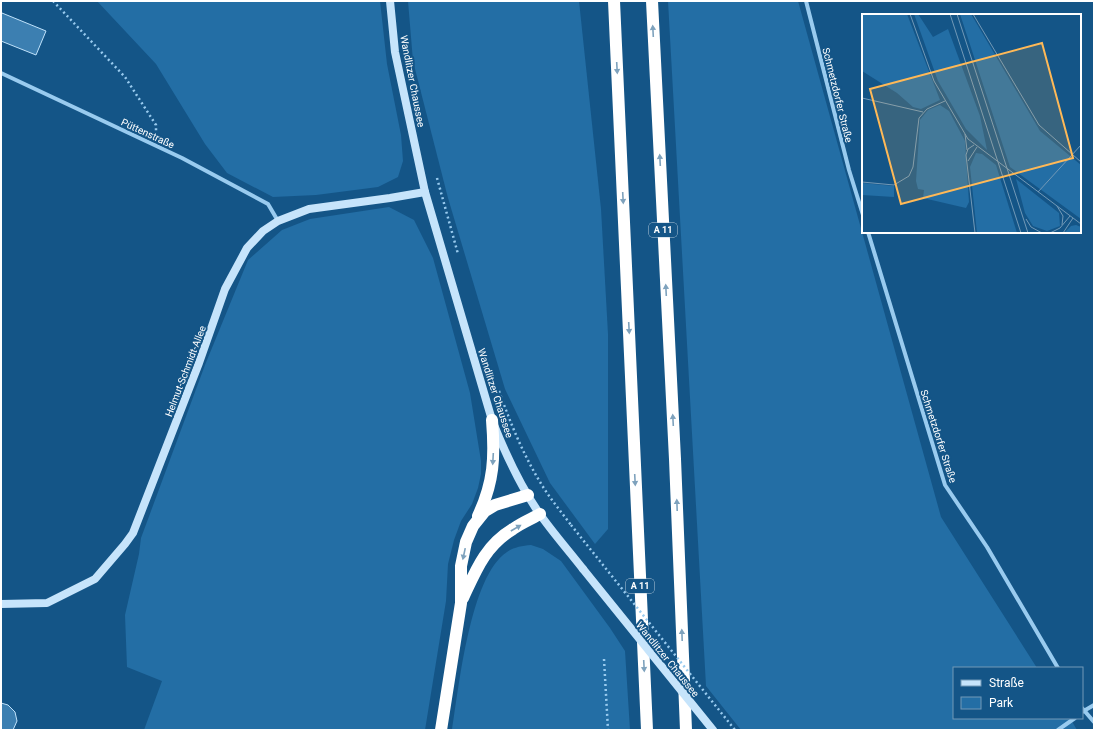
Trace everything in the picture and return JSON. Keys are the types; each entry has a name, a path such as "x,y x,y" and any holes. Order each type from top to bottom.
{"highway":[{"name":"A 11","path":"614,1 647,730"},
{"name":"A 11","path":"652,1 675,459 686,730"},
{"path":"440,730 461,603 462,566 466,542 490,486 494,460 492,420"},
{"path":"473,526 485,511 495,505 528,495"},
{"path":"461,603 486,552 512,529 540,514"}],"main road":[{"name":"Wandlitzer Chaussee","path":"390,1 395,52 425,192 492,420 505,451 514,471 540,514 713,730"},
{"name":"Helmut-Schmidt-Allee","path":"1,604 47,603 95,579 133,533 199,363 225,289 247,248 263,231 278,221 309,209 425,192"}],"street":[{"name":"Schmetzdorfer Straße","path":"806,1 849,170 862,212"},
{"name":"Püttenstraße","path":"1,73 182,158 268,204 278,221"},
{"name":"Schmetzdorfer Straße","path":"868,233 945,485 987,548 1057,667"},
{"path":"1094,705 1083,710 1094,722"},
{"path":"1058,730 1074,719"}],"path":[{"path":"53,1 125,77 156,124 156,146"},
{"path":"436,175 459,257"},
{"path":"497,386 518,439 533,470 545,490 571,525 735,730"},
{"path":"604,659 608,730"}],"green space":[{"path":"97,1 380,1 387,64 401,135 403,161 398,177 378,187 316,195 273,197 227,173 205,144 156,64"},
{"path":"408,1 579,1 601,209 608,334 608,529 595,544 550,483 505,389 448,198 413,61"},
{"path":"668,1 798,1 941,517 1036,667 953,667 953,719 1071,719 1077,730 741,730 706,686"},
{"path":"389,207 414,220 433,258 470,393 481,461 481,474 478,488 472,504 461,521 454,540 448,564 446,601 425,730 144,730 162,681 127,667 125,615 139,554 141,538 205,365 248,260 282,230 310,219"},
{"path":"531,545 543,549 561,561 625,651 630,730 452,730 468,634 475,608 484,584 494,565 507,552 521,546"}],"building":[{"path":"2,13 46,31 36,55 1,41"},
{"path":"1,703 8,705 15,712 17,721 13,730 1,730"}]}
